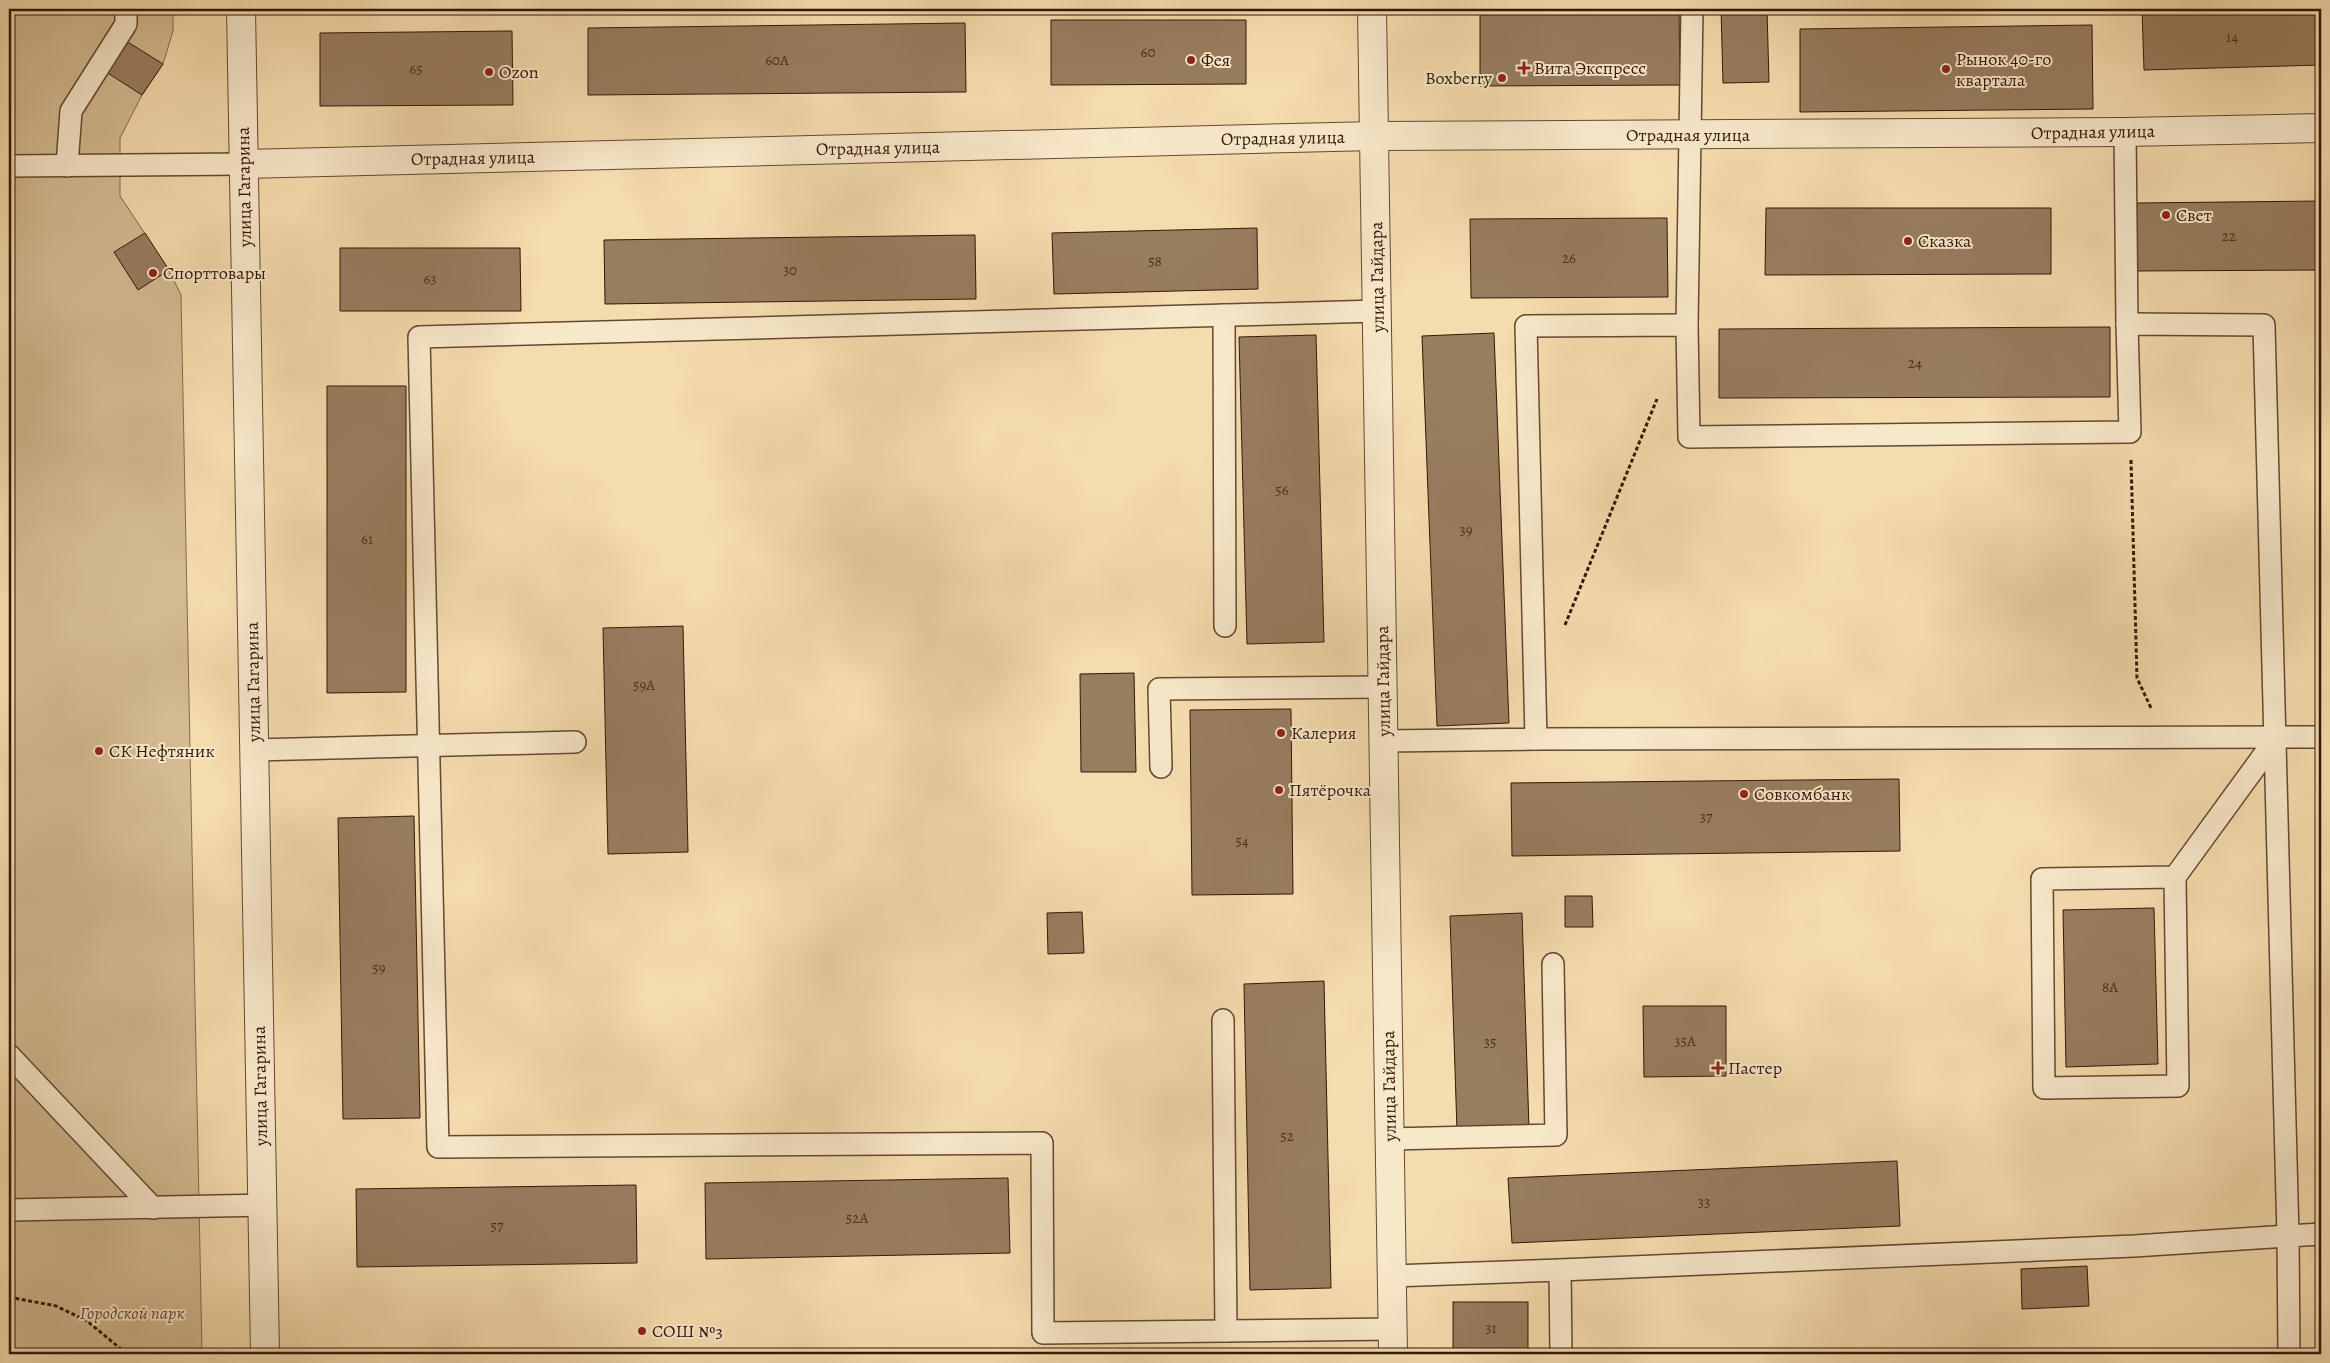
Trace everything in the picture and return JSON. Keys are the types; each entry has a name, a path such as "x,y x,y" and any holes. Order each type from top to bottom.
{"street":[{"name":"улица Гагарина","path":"242,9 265,1354"},
{"name":"улица Гайдара","path":"1372,9 1393,1342"},
{"name":"Отрадная улица","path":"245,164 1375,136 1691,136 2126,132 2321,128"}],"lane":[{"path":"67,166 71,111 126,24 126,9"},
{"path":"1692,9 1687,325 1689,438 2130,432 2126,324 2126,132"},
{"path":"9,166 245,164"},
{"path":"1378,310 419,337 438,1147 1042,1143 1043,1333 1226,1331 1393,1342"},
{"path":"1224,314 1225,626"},
{"path":"2126,324 2264,325 2277,737 2277,852 2288,1236 2289,1354"},
{"path":"1536,739 1526,326 1687,325"},
{"path":"1161,767 1159,689 1383,687"},
{"path":"2175,877 2042,879 2044,1088 2178,1086 2175,877 2277,737"},
{"path":"1384,741 2321,737"},
{"path":"254,750 575,742"},
{"path":"1390,1139 1556,1136 1553,964"},
{"path":"1223,1020 1226,1331"},
{"path":"9,1055 153,1208"},
{"path":"9,1210 263,1205"},
{"path":"1392,1276 2124,1246 2321,1234"},
{"path":"1560,1270 1561,1354"}],"path":[{"path":"1564,626 1658,398"},
{"path":"2130,432 2137,678 2165,738"},
{"path":"9,1297 56,1306 87,1321 127,1354"}],"green space":[{"name":"СК Нефтяник","path":"9,9 173,9 173,31 163,64 142,95 120,138 120,196 169,270 181,295 202,1354 9,1354"}],"building":[{"path":"9,9 69,9 9,10"},
{"path":"1721,9 1767,9 1769,82 1723,83"},
{"path":"2142,9 2321,9 2321,65 2144,70"},
{"path":"1679,11 1680,85 1480,86 1480,12"},
{"path":"1051,20 1246,20 1246,84 1051,85"},
{"path":"965,23 966,92 588,95 588,28"},
{"name":"Рынок 40-го квартала","path":"2092,25 2093,109 1800,112 1800,29"},
{"path":"512,31 513,105 320,106 320,33"},
{"path":"123,39 163,64 142,95 103,70"},
{"path":"2321,201 2321,270 2137,271 2137,203"},
{"name":"Сказка","path":"1766,208 2051,208 2051,274 1765,275"},
{"path":"1667,218 1668,297 1471,298 1470,219"},
{"path":"1257,228 1258,289 1054,294 1052,233"},
{"path":"145,233 169,270 138,290 114,252"},
{"path":"975,235 976,299 605,304 604,240"},
{"path":"340,248 520,248 521,311 340,311"},
{"path":"2110,327 2110,397 1719,398 1719,329"},
{"path":"1494,333 1509,723 1437,726 1422,336"},
{"path":"1316,335 1324,642 1247,644 1239,337"},
{"path":"327,386 406,386 406,692 327,693"},
{"path":"683,626 688,852 608,854 603,628"},
{"path":"1134,673 1136,772 1081,772 1080,674"},
{"path":"1291,709 1293,894 1192,895 1190,710"},
{"path":"1899,779 1900,851 1512,856 1511,783"},
{"path":"414,816 420,1118 343,1119 338,818"},
{"path":"1565,896 1592,896 1593,927 1565,927"},
{"path":"2154,908 2158,1064 2066,1067 2063,910"},
{"path":"1082,912 1084,953 1048,954 1047,913"},
{"path":"1522,913 1529,1128 1457,1131 1450,916"},
{"path":"1324,981 1331,1288 1250,1290 1244,984"},
{"path":"1643,1006 1726,1006 1726,1076 1644,1077"},
{"path":"1897,1161 1900,1226 1512,1243 1508,1178"},
{"path":"1008,1178 1010,1253 706,1259 705,1183"},
{"path":"636,1185 637,1263 357,1267 356,1189"},
{"path":"2087,1266 2089,1306 2022,1309 2021,1269"},
{"path":"1453,1302 1528,1302 1528,1354 1453,1354"}],"place":[{"name":"Фея","path":"1191,60"},
{"name":"Вита Экспресс","path":"1524,68"},
{"name":"Рынок 40-го квартала","path":"1946,69"},
{"name":"Ozon","path":"489,72"},
{"name":"Boxberry","path":"1502,78"},
{"name":"Свет","path":"2166,215"},
{"name":"Сказка","path":"1908,241"},
{"name":"Спорттовары","path":"153,273"},
{"name":"Калерия","path":"1281,733"},
{"name":"СК Нефтяник","path":"99,751"},
{"name":"Пятёрочка","path":"1279,790"},
{"name":"Совкомбанк","path":"1744,794"},
{"name":"Пастер","path":"1718,1068"},
{"name":"СОШ №3","path":"642,1331"}],"park label":[{"name":"Городской парк","path":"132,1313"}]}
